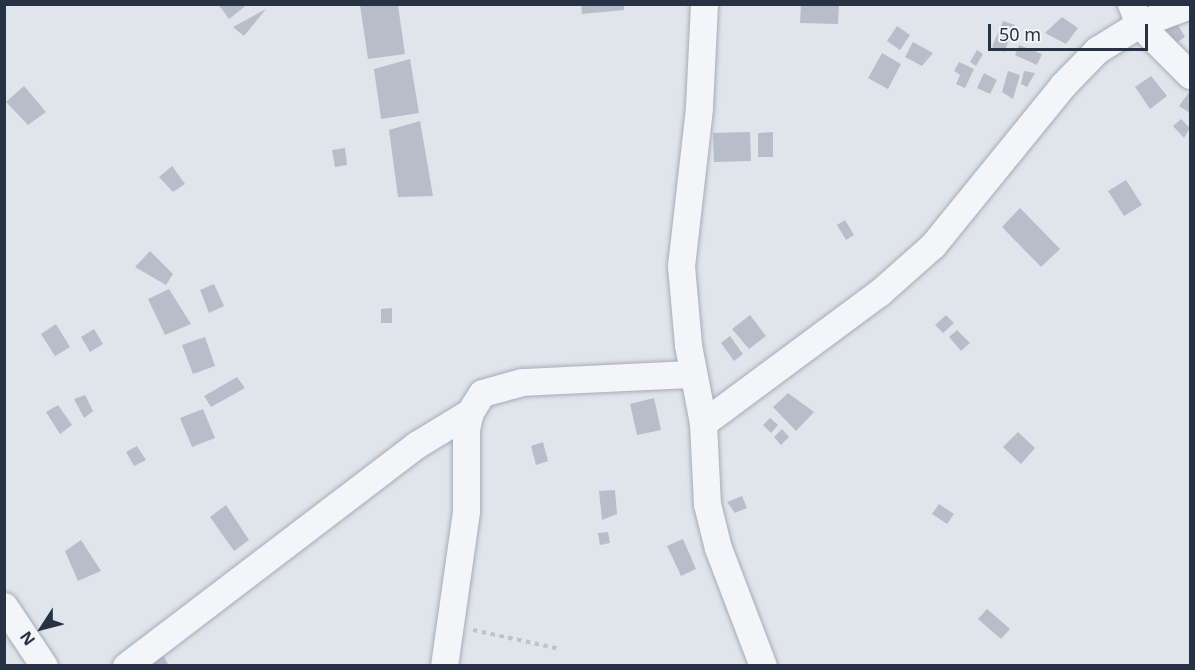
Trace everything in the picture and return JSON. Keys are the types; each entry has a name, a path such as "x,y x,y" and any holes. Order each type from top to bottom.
{"street":[{"path":"704,4 699,108 681,266 692,374 703,423 708,504 718,548 763,666"},
{"path":"703,423 879,293 933,246 965,211 1062,86 1135,14 1191,5"},
{"path":"1135,14 1191,75"},
{"path":"444,666 465,511 464,452 470,412 482,393 522,382 692,374"},
{"path":"126,666 416,445 470,412"},
{"path":"4,606 44,666"}],"path":[{"path":"448,625 560,649"}],"building":[{"path":"218,4 248,4 229,19"},
{"path":"581,4 624,4 624,10 582,14"},
{"path":"801,4 839,4 838,24 800,23"},
{"path":"360,5 398,5 405,54 368,59"},
{"path":"266,9 244,36 233,27"},
{"path":"1062,17 1078,28 1066,44 1045,33"},
{"path":"1175,20 1185,37 1176,43 1165,28"},
{"path":"1003,21 1015,25 1004,52 992,47"},
{"path":"897,26 910,35 900,50 887,41"},
{"path":"913,42 933,53 922,66 905,57"},
{"path":"1019,45 1042,54 1037,65 1015,55"},
{"path":"977,50 983,54 976,66 970,62"},
{"path":"882,53 901,64 888,89 868,78"},
{"path":"410,59 419,113 381,119 374,69"},
{"path":"959,62 974,69 965,88 956,84 960,75 954,71"},
{"path":"1008,71 1020,75 1013,99 1002,92"},
{"path":"1024,71 1035,73 1027,87 1021,84"},
{"path":"984,73 997,80 990,94 977,88"},
{"path":"1151,76 1167,96 1150,109 1135,87"},
{"path":"24,86 46,112 28,125 6,102"},
{"path":"1190,91 1190,113 1179,106"},
{"path":"1181,119 1190,128 1184,138 1173,126"},
{"path":"420,121 433,196 398,197 389,130"},
{"path":"750,132 751,161 714,162 713,133"},
{"path":"773,132 773,157 758,157 758,133"},
{"path":"345,148 347,165 335,167 332,150"},
{"path":"172,166 185,184 173,192 159,177"},
{"path":"1126,180 1142,205 1124,216 1108,191"},
{"path":"1020,208 1060,249 1041,267 1002,227"},
{"path":"845,220 854,235 846,240 837,225"},
{"path":"150,251 173,274 166,285 135,267"},
{"path":"214,284 224,306 209,313 200,290"},
{"path":"169,289 191,324 165,335 148,299"},
{"path":"392,308 392,323 381,323 381,309"},
{"path":"750,315 766,336 749,349 732,329"},
{"path":"946,315 954,323 943,333 935,325"},
{"path":"56,324 70,347 55,356 41,334"},
{"path":"94,329 103,344 90,352 81,337"},
{"path":"957,330 970,343 961,351 949,337"},
{"path":"730,336 743,354 734,361 721,343"},
{"path":"205,337 215,366 193,374 182,345"},
{"path":"237,377 245,388 211,407 204,396"},
{"path":"788,393 814,412 796,431 773,407"},
{"path":"85,395 93,411 84,418 74,399"},
{"path":"654,398 661,430 637,435 630,404"},
{"path":"58,405 72,425 60,434 46,412"},
{"path":"203,409 215,438 192,447 180,418"},
{"path":"770,418 778,425 771,433 763,425"},
{"path":"782,429 789,437 781,445 774,437"},
{"path":"1018,432 1035,448 1021,464 1003,447"},
{"path":"543,442 548,461 536,465 531,446"},
{"path":"137,446 146,460 134,466 126,452"},
{"path":"615,490 617,514 602,520 599,491"},
{"path":"742,496 747,508 735,513 727,502"},
{"path":"939,504 954,514 947,524 932,514"},
{"path":"226,505 249,540 234,551 210,517"},
{"path":"608,532 610,543 600,545 598,533"},
{"path":"683,539 696,569 681,576 667,546"},
{"path":"81,540 101,571 78,581 65,551"},
{"path":"987,609 1010,629 1001,639 978,619"},
{"path":"163,655 169,666 146,666"}]}
